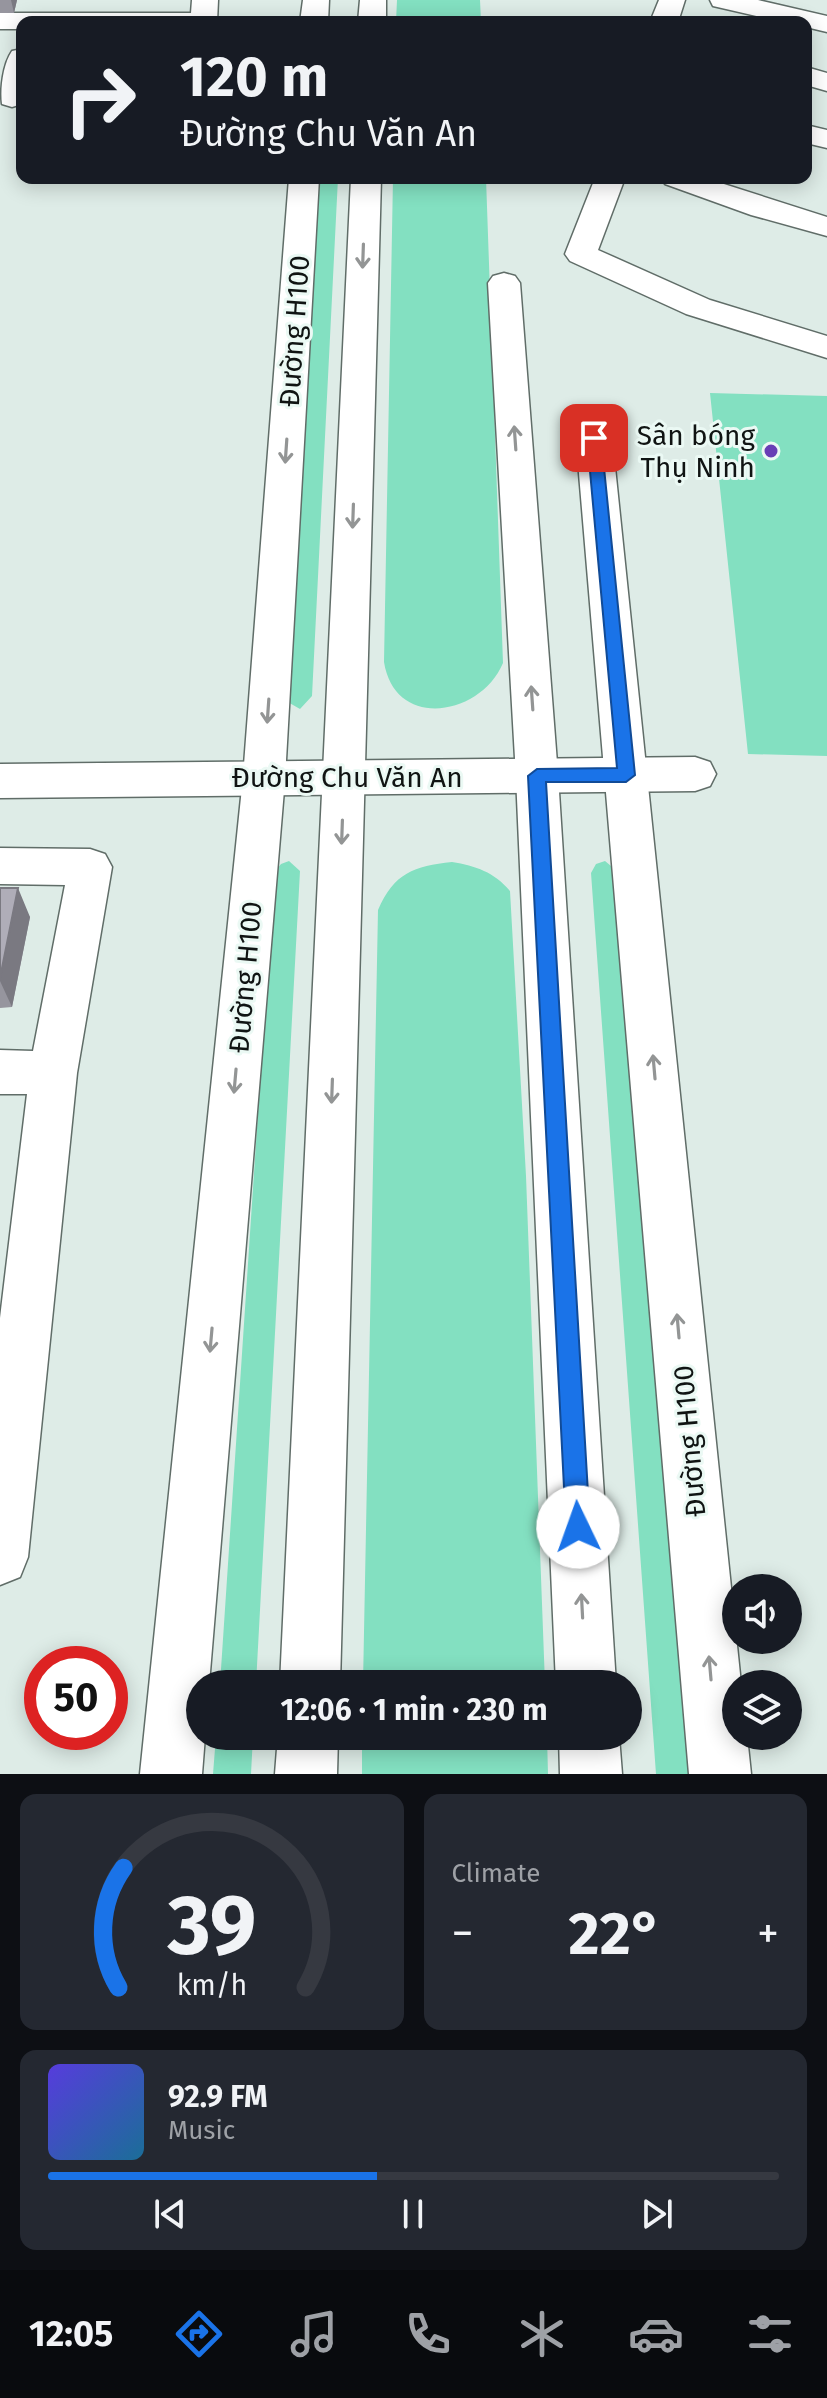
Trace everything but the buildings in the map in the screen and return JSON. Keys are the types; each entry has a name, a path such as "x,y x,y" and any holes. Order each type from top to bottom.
{"main road":[{"path":"723,0 792,16"},
{"path":"51,16 77,10 146,16"},
{"name":"Đường H100","path":"171,1774 264,778 304,184"},
{"path":"311,1670 366,184"},
{"path":"608,184 581,254 698,307 827,347"},
{"path":"693,184 827,227"},
{"path":"504,283 537,776 585,1670"},
{"name":"Đường H100","path":"594,438 720,1774"},
{"name":"Đường Chu Văn An","path":"0,781 695,774"},
{"path":"0,866 90,867 53,1073 0,1557"},
{"path":"0,1072 53,1073"},
{"path":"306,1774 307,1750"},
{"path":"590,1750 591,1774"}],"green space":[{"path":"397,0 480,0 481,16 396,16"},
{"path":"320,184 338,184 312,696 300,709 286,701"},
{"path":"393,184 486,184 503,663 492,681 477,695 459,704 439,708 421,707 404,699 391,684 384,662"},
{"path":"710,393 827,396 827,756 748,754"},
{"path":"289,861 300,871 257,1670 221,1670 274,873 281,864"},
{"path":"605,861 617,871 693,1774 656,1774 591,873 596,864"},
{"path":"452,862 469,866 498,879 510,891 526,1176 544,1670 363,1670 378,910 398,880 427,866"},
{"path":"215,1750 252,1750 251,1774 213,1774"},
{"path":"362,1750 547,1750 548,1774 362,1774"}],"place":[{"name":"Sân bóng Thụ Ninh","path":"771,451"}],"route":[{"path":"578,1527 537,776 626,775 594,438"}]}
